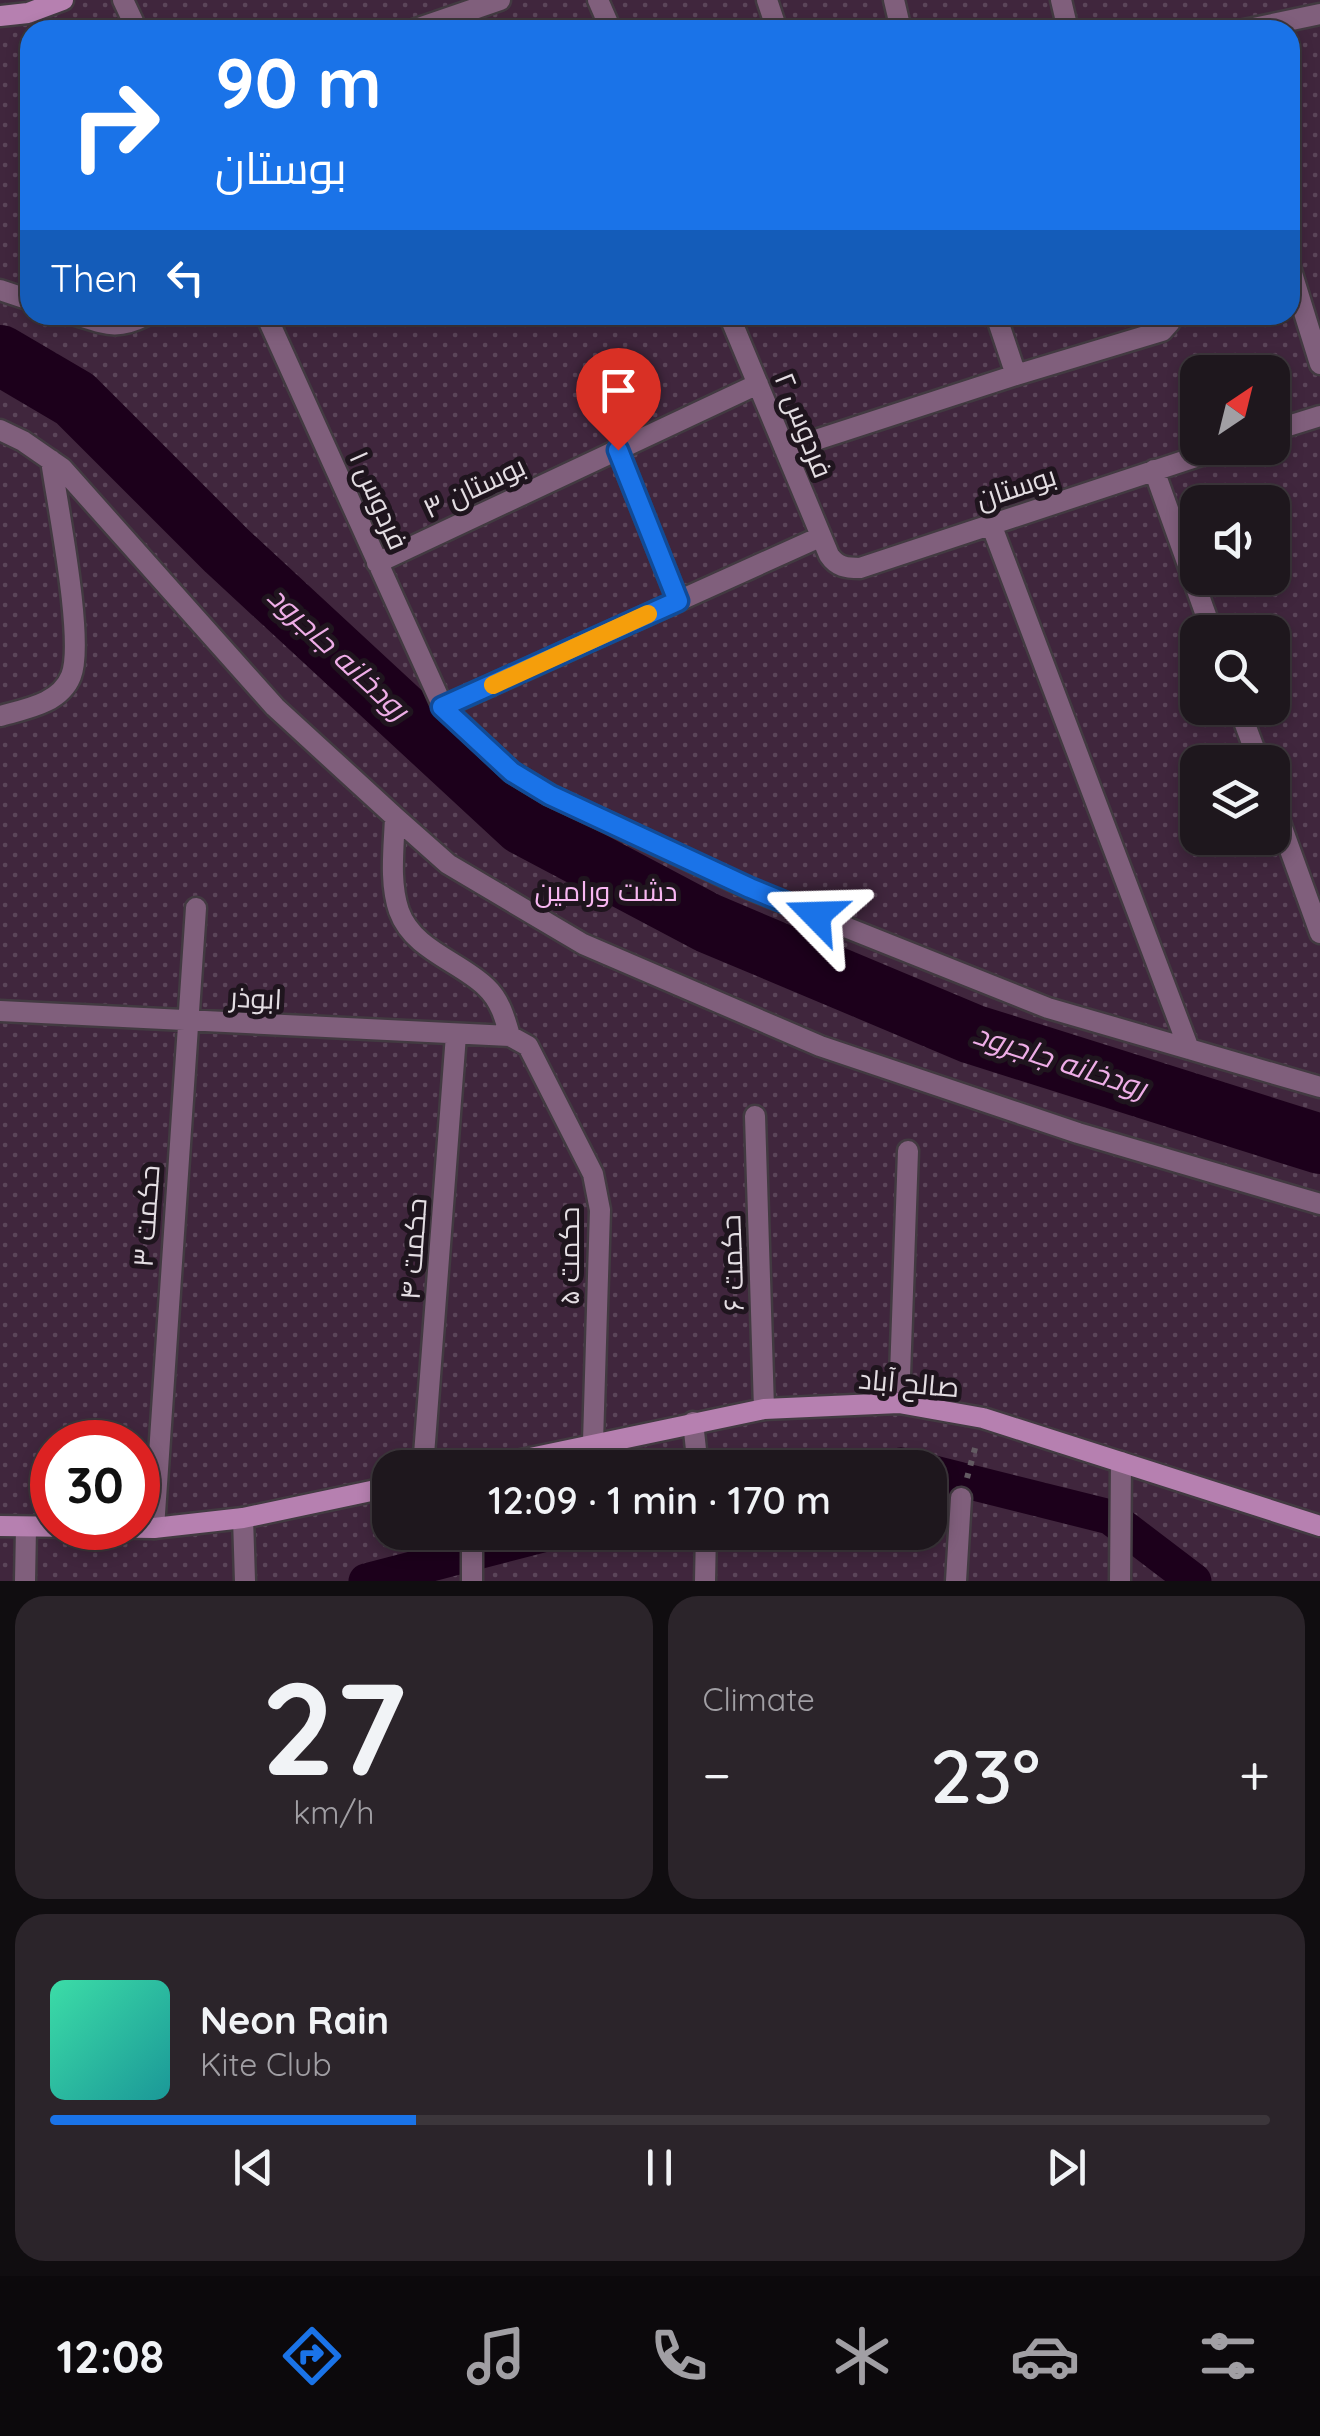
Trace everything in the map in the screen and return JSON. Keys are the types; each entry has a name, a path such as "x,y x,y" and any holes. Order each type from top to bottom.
{"street":[{"path":"0,16 26,6 63,0"},
{"path":"442,20 500,0"},
{"path":"1292,20 1320,14"},
{"path":"1300,299 1320,364"},
{"name":"فردوس ۱","path":"274,325 442,707"},
{"name":"فردوس ۲","path":"733,325 825,546"},
{"path":"999,325 1016,374"},
{"path":"785,450 1162,331 1166,325"},
{"name":"بوستان ۳","path":"378,563 758,384"},
{"path":"1290,425 1320,416"},
{"path":"0,430 62,468 275,706 394,817 448,864 583,944 820,1046 1078,1133 1320,1204"},
{"path":"618,450 678,601"},
{"path":"0,716 55,697 71,676 75,635 50,460"},
{"name":"بوستان","path":"825,546 835,564 860,568 1180,462"},
{"path":"1154,470 1206,615"},
{"path":"991,524 1189,1048"},
{"path":"825,546 678,601 442,707 512,772 550,795 750,888 1048,1008 1320,1086"},
{"name":"حکمت ۵","path":"394,817 394,887 400,914 425,946 487,987 503,1010 510,1036 528,1046 535,1057 593,1174 600,1210 593,1442"},
{"path":"1290,850 1320,933"},
{"name":"حکمت ۳","path":"160,1433 196,908"},
{"name":"ابوذر","path":"0,1012 510,1036"},
{"name":"حکمت ۴","path":"425,1450 456,1035"},
{"name":"حکمت ۶","path":"755,1116 764,1409"},
{"path":"899,1404 908,1151"},
{"name":"صالح آباد","path":"559,1450 764,1409 899,1404 983,1418 1316,1524"},
{"path":"692,1422 696,1450"},
{"path":"1120,1581 1122,1462"},
{"path":"160,1527 243,1518 372,1490"},
{"path":"956,1581 961,1498"},
{"path":"243,1518 245,1581"},
{"path":"0,1526 30,1528"},
{"path":"25,1581 26,1528"},
{"path":"472,1550 472,1580"},
{"path":"705,1581 706,1550"}],"path":[{"path":"961,1498 983,1418"}],"green space":[{"name":"دشت ورامین","path":"0,0 1320,0 1320,1581 0,1581"}],"waterway":[{"name":"رودخانه جاجرود","path":"0,355 75,399 226,550 523,825 708,923 972,1034 1320,1144"},
{"path":"947,1476 1110,1517 1194,1581"},
{"path":"366,1581 485,1550"}],"slow traffic":[{"path":"493,685 648,614"}],"route":[{"path":"618,450 678,601 442,707 512,772 550,795 816,915"}]}
